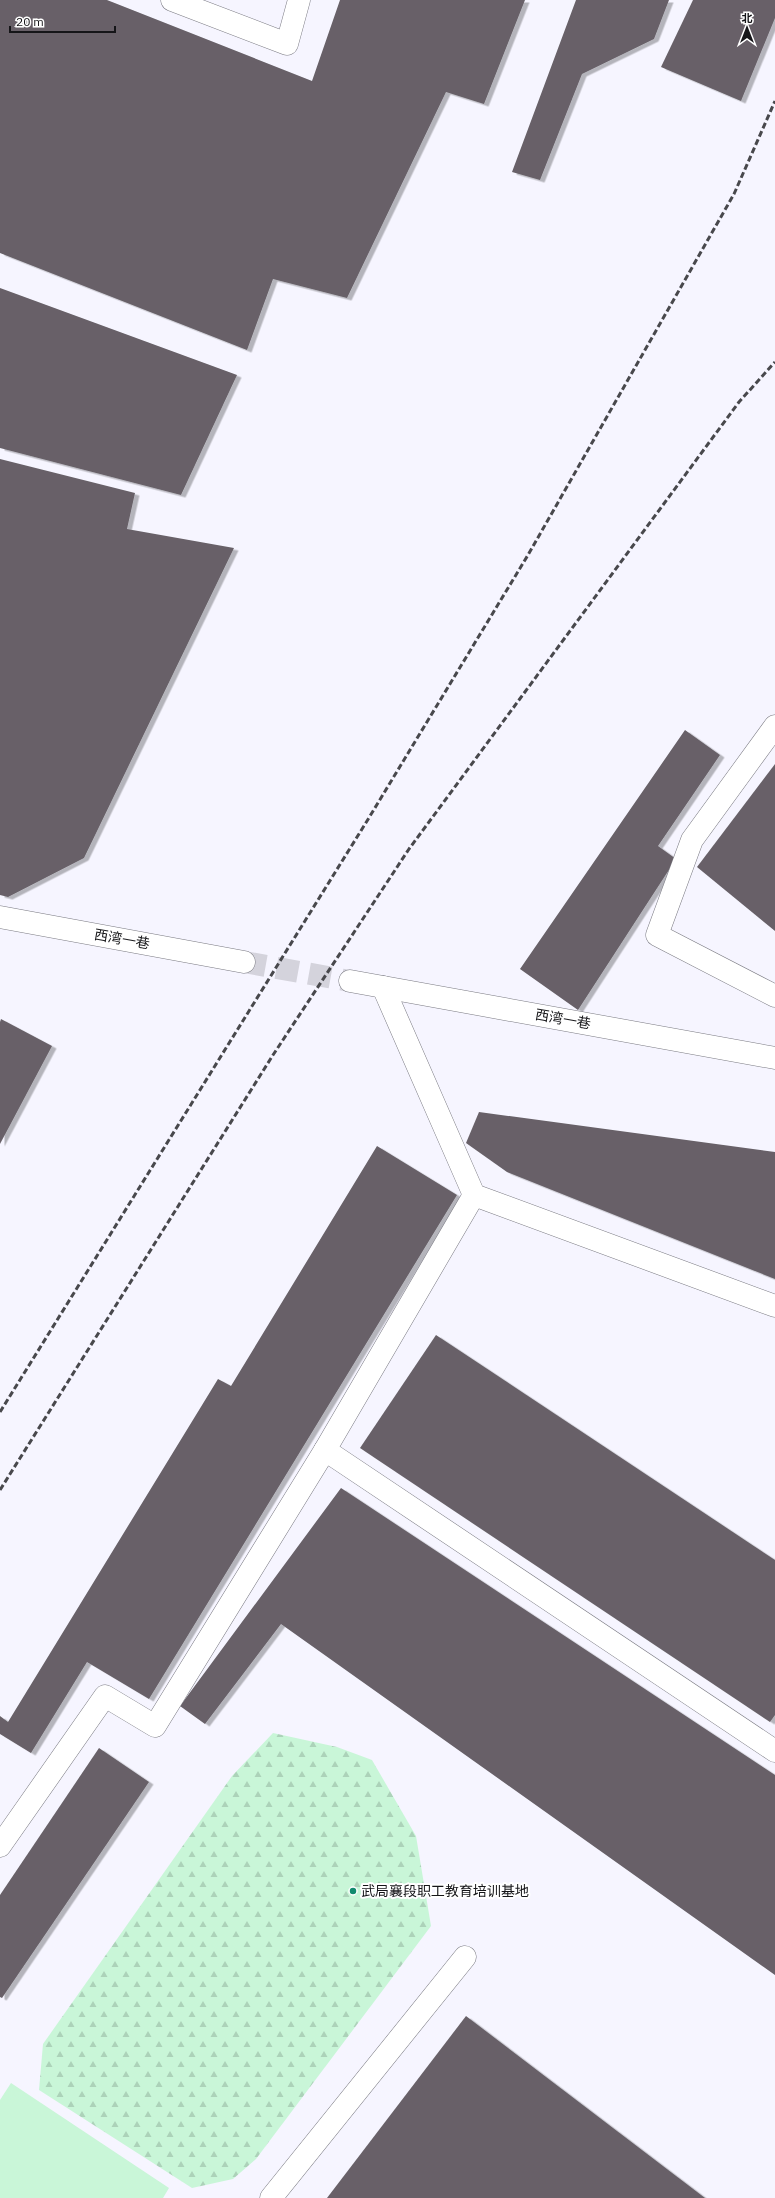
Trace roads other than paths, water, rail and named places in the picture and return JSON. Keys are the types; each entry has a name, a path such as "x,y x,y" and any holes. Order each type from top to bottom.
{"street":[{"path":"172,0 287,44 299,0"},
{"path":"775,726 692,840 657,935 775,996"},
{"name":"西湾一巷","path":"0,916 244,962"},
{"name":"西湾一巷","path":"350,981 775,1058"},
{"path":"383,987 474,1195 775,1306"},
{"path":"0,1846 104,1696 155,1726 325,1450 474,1195"},
{"path":"325,1450 775,1751"},
{"path":"271,2198 465,1957"}],"tunnel":[{"path":"244,962 350,981"}],"railway":[{"path":"0,1412 367,821 528,555 734,194 775,101"},
{"path":"0,1490 273,1055 409,849 739,402 775,362"}],"place":[{"name":"武局襄段职工教育培训基地","path":"353,1891"}]}
